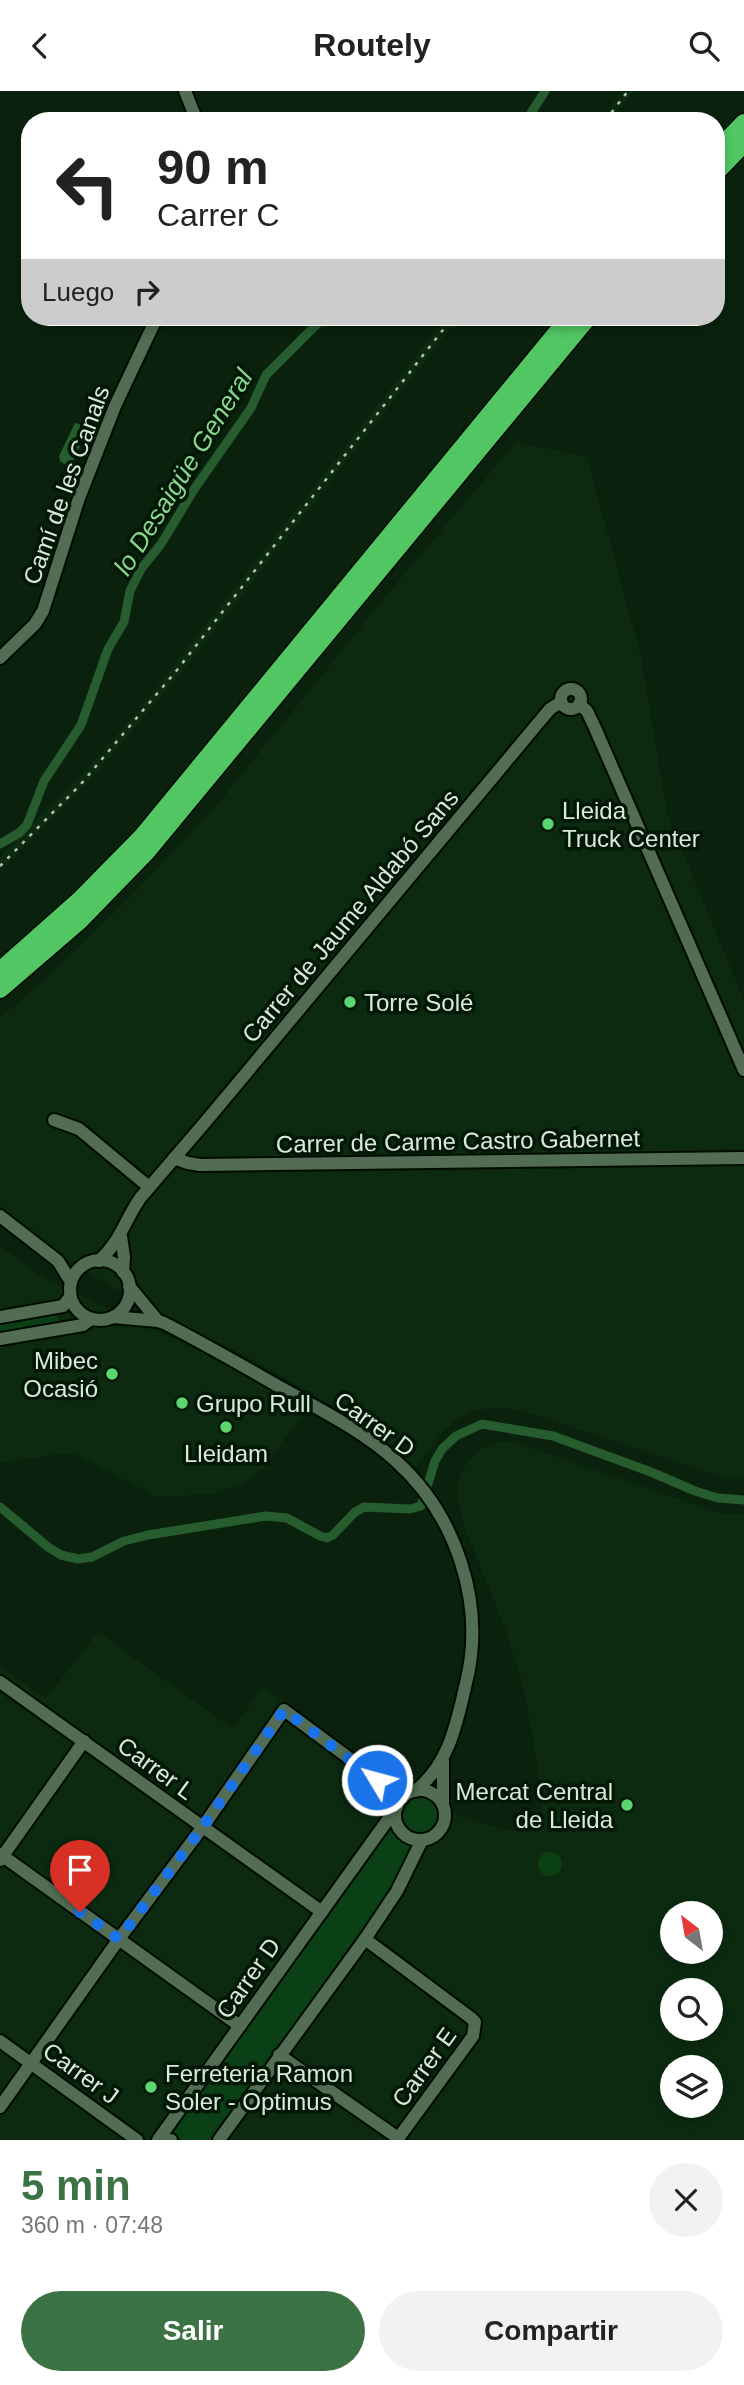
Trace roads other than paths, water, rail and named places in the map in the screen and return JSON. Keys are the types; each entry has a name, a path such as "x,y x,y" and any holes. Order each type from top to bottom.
{"highway":[{"path":"725,143 744,123"},
{"path":"725,163 744,143"},
{"path":"0,971 80,900 143,836 563,326"},
{"path":"0,989 104,896 169,826 581,326"}],"street":[{"path":"185,91 193,112"},
{"name":"Camí de les Canals","path":"0,658 32,627 43,611 79,498 115,406 153,326"},
{"name":"Carrer de Jaume Aldabó Sans","path":"121,1236 132,1210 149,1187 539,722 561,702 563,692 572,688 580,694 579,704 587,711 595,728 744,1070"},
{"path":"54,1120 79,1129 149,1187"},
{"name":"Carrer de Carme Castro Gabernet","path":"174,1158 200,1165 744,1158"},
{"path":"0,1216 58,1261 71,1282"},
{"path":"99,1261 121,1236"},
{"path":"67,1302 91,1319 104,1320 113,1317 126,1305 130,1293 123,1272 121,1236"},
{"path":"58,1261 85,1265"},
{"path":"74,1327 64,1315 71,1282 79,1269 99,1261 112,1263 123,1272"},
{"name":"Carrer D","path":"129,1286 158,1321"},
{"path":"0,1317 67,1302"},
{"name":"Carrer D","path":"113,1317 158,1321 208,1346 367,1439 398,1462 426,1494 460,1556 471,1608 469,1672 443,1760 430,1778 415,1791"},
{"path":"0,1339 74,1327 91,1319"},
{"name":"Carrer L","path":"0,1682 322,1912"},
{"path":"0,2107 284,1710 400,1802"},
{"path":"84,1741 1,1856 240,2027"},
{"name":"Carrer D","path":"443,1760 443,1804"},
{"path":"415,1791 431,1793 443,1804 443,1827 433,1837 422,1840 406,1836 397,1823 400,1802 415,1791"},
{"name":"Carrer D","path":"158,2140 400,1802"},
{"path":"219,2140 365,1939 397,1891 422,1840"},
{"name":"Carrer E","path":"365,1939 475,2022 473,2036 398,2139"},
{"name":"Carrer J","path":"0,2041 137,2140"},
{"path":"279,2055 398,2139"}],"waterway":[{"name":"lo Desaigüe General","path":"532,112 545,91"},
{"name":"lo Desaigüe General","path":"0,844 27,825 44,781 81,725 108,649 124,622 130,591 141,569 161,544 195,488 251,408 266,375 315,326"},
{"path":"0,1507 48,1547 61,1555 78,1559 92,1557 124,1541 148,1535 266,1516 287,1518 327,1538 364,1507 410,1509 421,1506 435,1461 442,1449 456,1436 482,1424 553,1436 695,1491 718,1498 744,1500"}],"railway":[{"path":"612,112 628,91"},
{"path":"0,866 81,784 177,670 446,326"}],"place":[{"name":"Lleida Truck Center","path":"548,824"},
{"name":"Torre Solé","path":"350,1002"},
{"name":"Mibec Ocasió","path":"112,1374"},
{"name":"Grupo Rull","path":"182,1403"},
{"name":"Lleidam","path":"226,1427"},
{"name":"Mercat Central de Lleida","path":"627,1805"},
{"name":"Ferreteria Ramon Soler - Optimus","path":"151,2087"}]}
